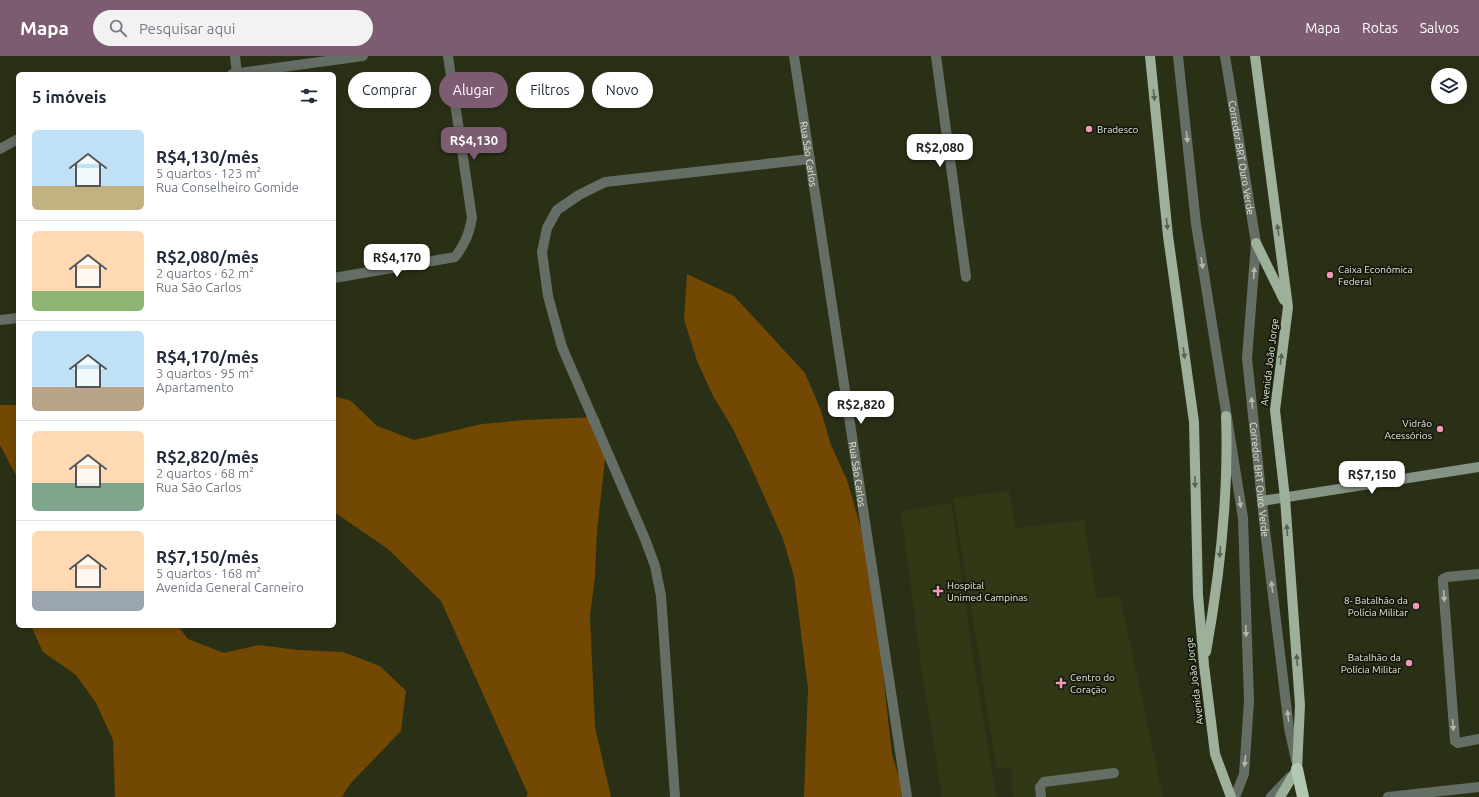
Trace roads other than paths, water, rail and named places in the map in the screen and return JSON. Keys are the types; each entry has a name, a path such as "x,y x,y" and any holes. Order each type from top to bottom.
{"highway":[{"name":"Avenida João Jorge","path":"1297,769 1303,797"}],"main road":[{"name":"Avenida João Jorge","path":"1150,56 1168,236 1194,422 1198,595 1204,665 1215,754 1231,797"},
{"name":"Avenida João Jorge","path":"1255,56 1288,307 1275,410 1285,498 1300,704 1297,769 1280,797"},
{"path":"1256,243 1288,307"},
{"path":"1204,665 1216,597 1224,507 1226,416"},
{"path":"1262,501 1479,468"}],"street":[{"path":"235,56 235,72"},
{"path":"249,72 363,56"},
{"path":"336,278 455,257 465,244 472,218 448,56"},
{"name":"Rua São Carlos","path":"794,56 907,797"},
{"path":"936,56 966,277"},
{"path":"1178,56 1196,224 1243,518 1249,701 1244,774 1236,797"},
{"name":"Corredor BRT Ouro Verde","path":"1225,56 1256,243 1247,358 1262,501 1289,728 1297,769"},
{"path":"0,149 16,141"},
{"path":"675,797 660,596 655,566 645,538 562,347 548,296 542,252 547,228 558,210 579,195 604,182 810,158"},
{"path":"0,320 16,318"},
{"path":"1479,574 1447,577 1443,579 1455,741 1458,743 1479,739"},
{"path":"1270,797 1297,769"},
{"path":"1041,797 1040,787 1044,782 1114,773"},
{"path":"1388,797 1410,796 1479,787"}],"place":[{"name":"Bradesco","path":"1089,129"},
{"name":"Caixa Econômica Federal","path":"1330,275"},
{"name":"Vidråo Acessórios","path":"1440,429"},
{"name":"Hospital Unimed Campinas","path":"938,591"},
{"name":"8- Batalhão da Polícia Militar","path":"1416,606"},
{"name":"Batalhão da Polícia Militar","path":"1409,663"},
{"name":"Centro do Coração","path":"1061,683"}]}
